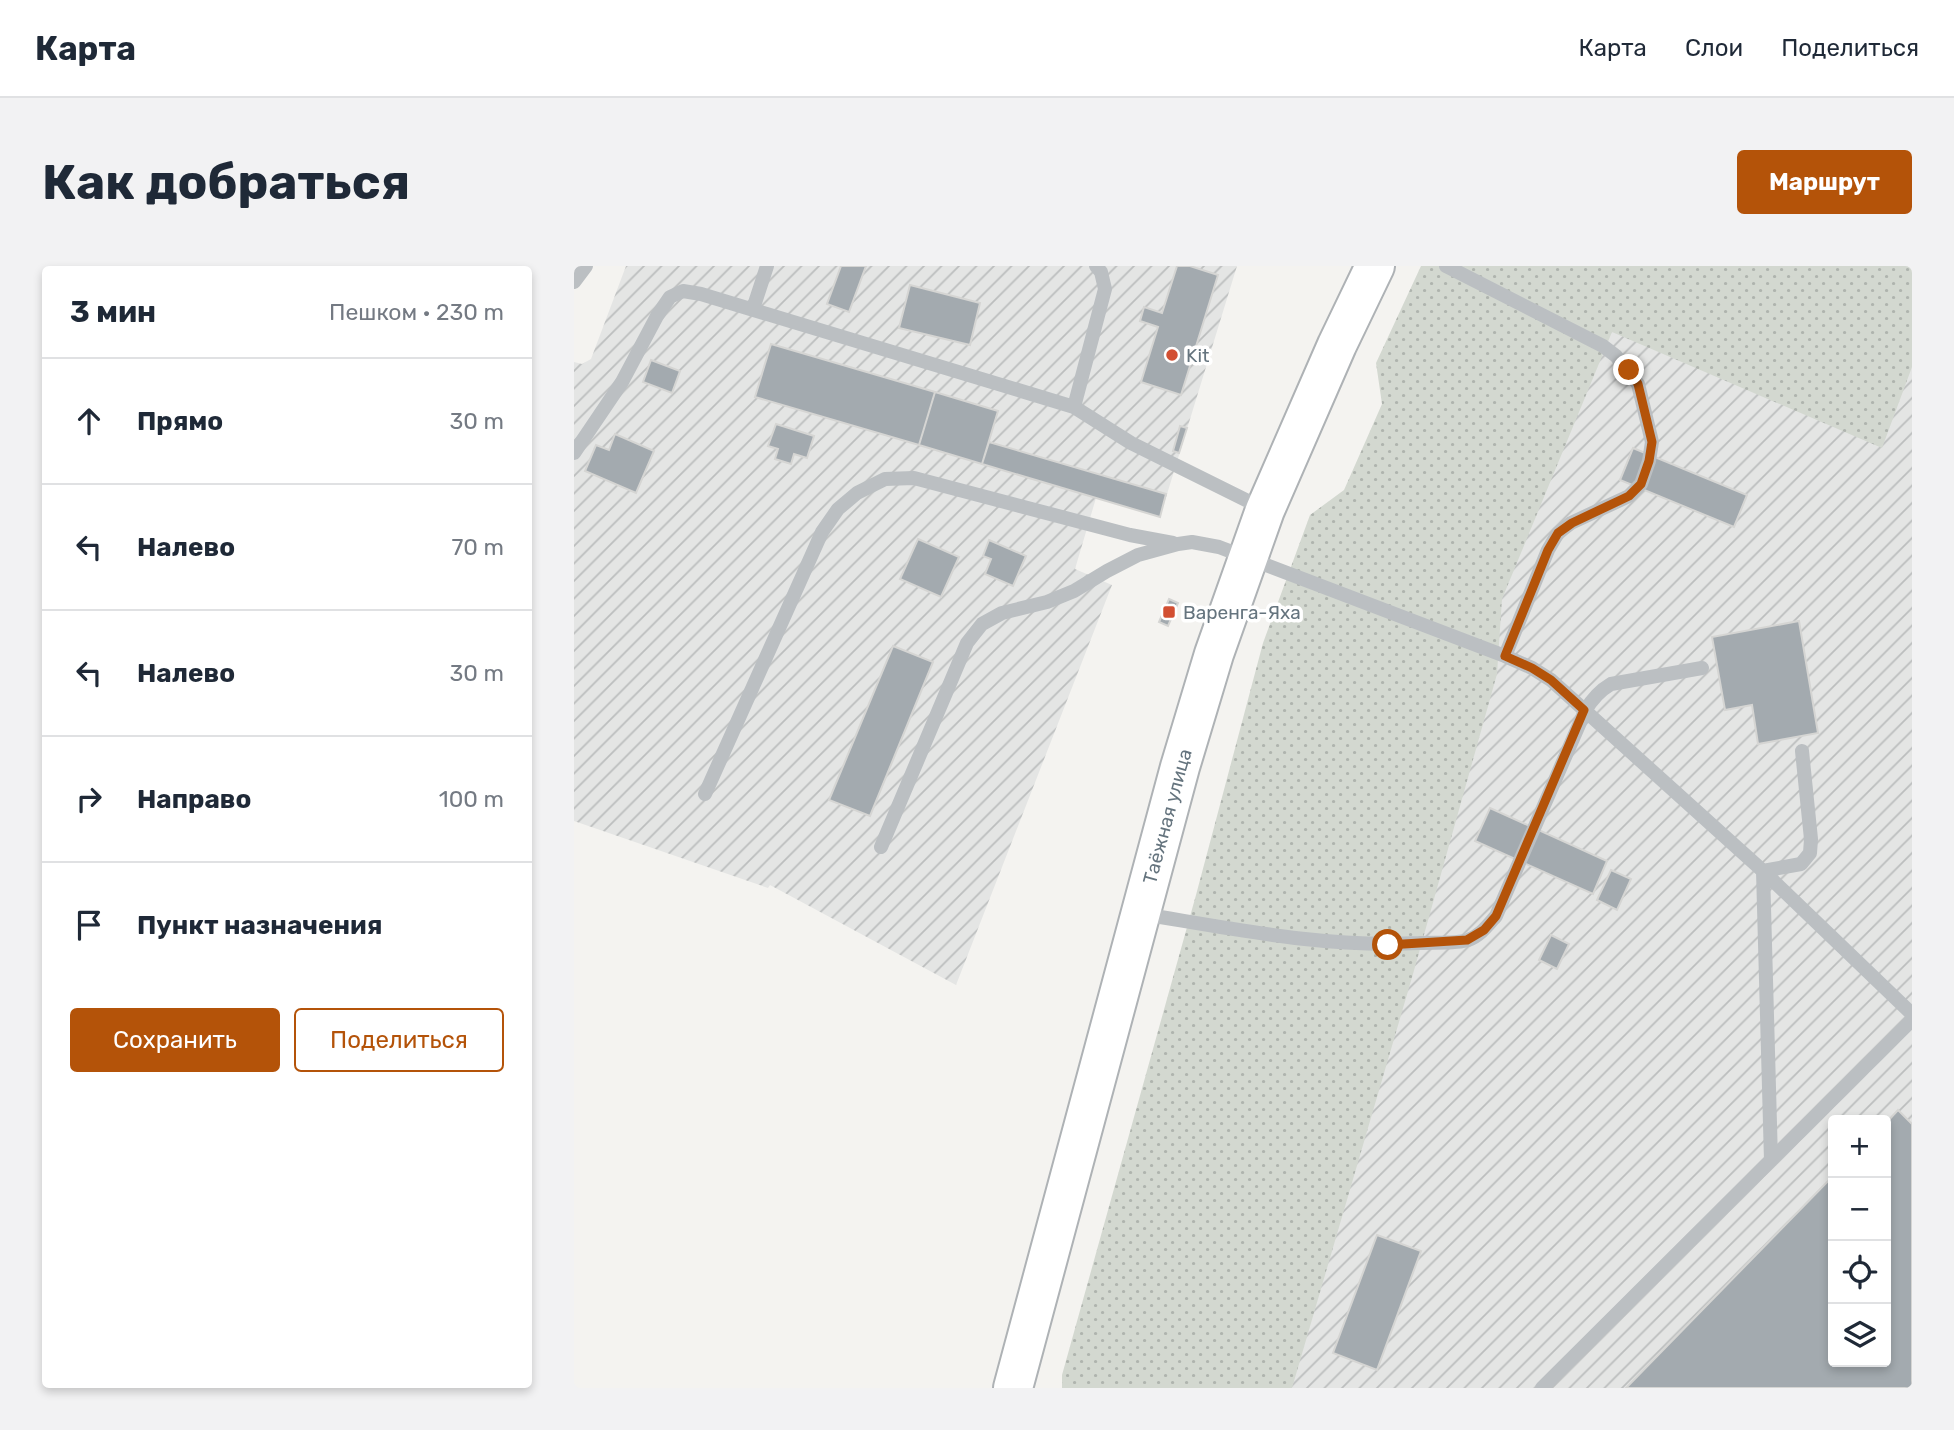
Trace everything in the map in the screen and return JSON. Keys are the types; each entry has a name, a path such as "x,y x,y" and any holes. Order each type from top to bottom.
{"highway":[{"name":"Таёжная улица","path":"1013,1388 1140,913 1214,654 1265,509 1375,266"}],"lane":[{"path":"574,282 586,266"},
{"path":"754,309 767,266"},
{"path":"1074,407 1105,289 1101,272 1096,266"},
{"path":"1446,266 1603,346 1616,356 1638,384 1652,442 1641,484 1629,496 1572,523 1558,533 1548,550 1505,656"},
{"path":"574,453 622,382 657,316 670,297 683,291 754,309 1074,407 1130,443 1265,509"},
{"path":"705,794 822,531 838,509 858,493 885,479 914,478 1130,535 1178,544"},
{"path":"881,847 967,643 982,624 1002,613 1074,592 1138,555 1178,544 1208,544 1505,656 1551,680 1763,871 1912,1014"},
{"path":"1140,913 1282,938 1336,943 1388,945 1467,940 1484,930 1496,916 1584,710 1594,697 1611,684 1702,668"},
{"path":"1763,871 1801,864 1810,853 1802,751"},
{"path":"1763,871 1771,1160"},
{"path":"1542,1388 1912,1020"}],"shaded area":[{"path":"626,266 1237,266 1160,517 1096,498 1075,569 1112,585 956,985 770,885 768,888 574,821 574,362 582,364 591,359"},
{"path":"1421,266 1912,266 1912,367 1882,448 1612,332 1502,599 1497,674 1292,1388 1062,1388 1062,1375 1196,895 1263,643 1310,515 1344,490 1382,404 1376,363"},
{"path":"1485,266 1912,266 1912,1388 1088,1388"}],"building":[{"path":"841,266 866,266 849,312 827,304"},
{"name":"Kit","path":"1177,266 1190,266 1218,275 1181,395 1141,382 1158,327 1140,321 1144,307 1162,313"},
{"path":"910,285 980,303 970,345 899,328"},
{"path":"771,344 935,392 919,445 755,397"},
{"path":"651,360 680,371 672,393 643,382"},
{"path":"935,392 998,411 982,464 919,445"},
{"path":"776,424 814,436 807,458 794,454 791,464 775,459 778,449 768,446"},
{"path":"1180,426 1187,428 1179,453 1173,451"},
{"path":"615,434 654,451 636,493 585,471 596,445 609,450"},
{"path":"989,442 1166,494 1160,517 982,464"},
{"path":"1633,448 1747,495 1734,527 1620,480"},
{"path":"918,539 959,557 941,597 900,579"},
{"path":"989,540 1026,556 1013,586 985,574 991,559 983,556"},
{"path":"1169,599 1178,603 1168,626 1159,622"},
{"path":"1799,621 1818,733 1758,744 1752,705 1725,710 1712,637"},
{"path":"893,646 933,662 870,816 829,800"},
{"path":"1490,808 1607,861 1593,894 1475,841"},
{"path":"1611,870 1631,879 1617,910 1597,900"},
{"path":"1551,935 1569,944 1557,969 1539,960"},
{"path":"1898,1110 1912,1124 1912,1388 1626,1388 1828,1181 1828,1367 1891,1367 1891,1118"},
{"path":"1377,1235 1421,1251 1377,1370 1333,1353"}],"place":[{"name":"Kit","path":"1172,355"},
{"name":"Варенга-Яха","path":"1169,612"}],"route":[{"path":"1388,945 1467,940 1484,930 1496,916 1584,710 1551,680 1505,656 1548,550 1558,533 1572,523 1629,496 1641,484 1652,442 1638,384 1629,370"}]}
